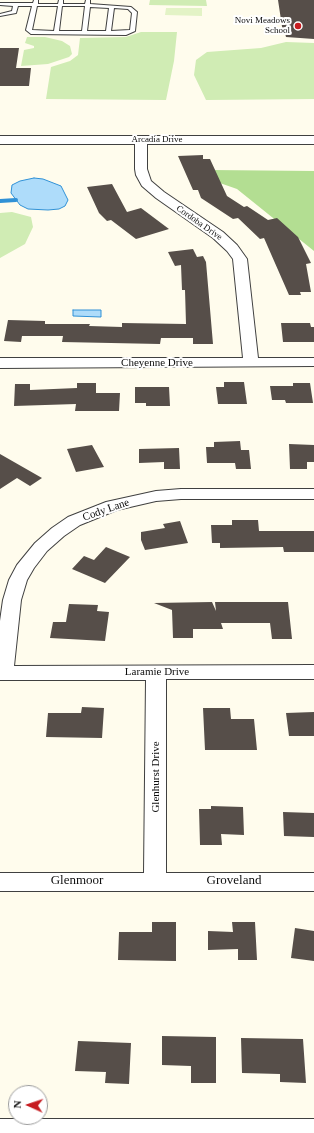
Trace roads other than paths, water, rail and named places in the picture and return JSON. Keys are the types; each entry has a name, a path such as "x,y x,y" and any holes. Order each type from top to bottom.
{"street":[{"name":"Arcadia Drive","path":"0,140 314,140"},
{"name":"Cordoba Drive","path":"141,140 141,169 146,183 160,195 218,236 232,248 240,259 242,267 250,362"},
{"name":"Cheyenne Drive","path":"0,363 314,362"},
{"name":"Cody Lane","path":"2,673 12,600 18,580 26,565 41,547 58,532 74,521 112,506 156,496 182,494 314,494"},
{"name":"Glenhurst Drive","path":"155,881 156,672"},
{"name":"Laramie Drive","path":"2,673 314,672"},
{"name":"Groveland","path":"155,881 314,882"},
{"name":"Glenmoor","path":"0,882 155,881"},
{"path":"0,1132 314,1132"}],"lane":[{"path":"0,4 9,2 16,5 35,2 88,2 133,10 134,17 132,31 126,33 31,32 29,30 35,2"},
{"path":"56,33 60,2"},
{"path":"84,33 88,2"},
{"path":"0,15 14,12 16,5"},
{"path":"108,33 112,6"}],"water":[{"path":"34,178 43,179 61,186 68,200 65,206 59,209 48,210 28,209 20,205 11,193 12,185 20,181"},
{"path":"73,310 101,310 101,317 73,316"}],"waterway":[{"path":"0,201 16,200"}],"place":[{"name":"Novi Meadows School","path":"298,26"}]}
